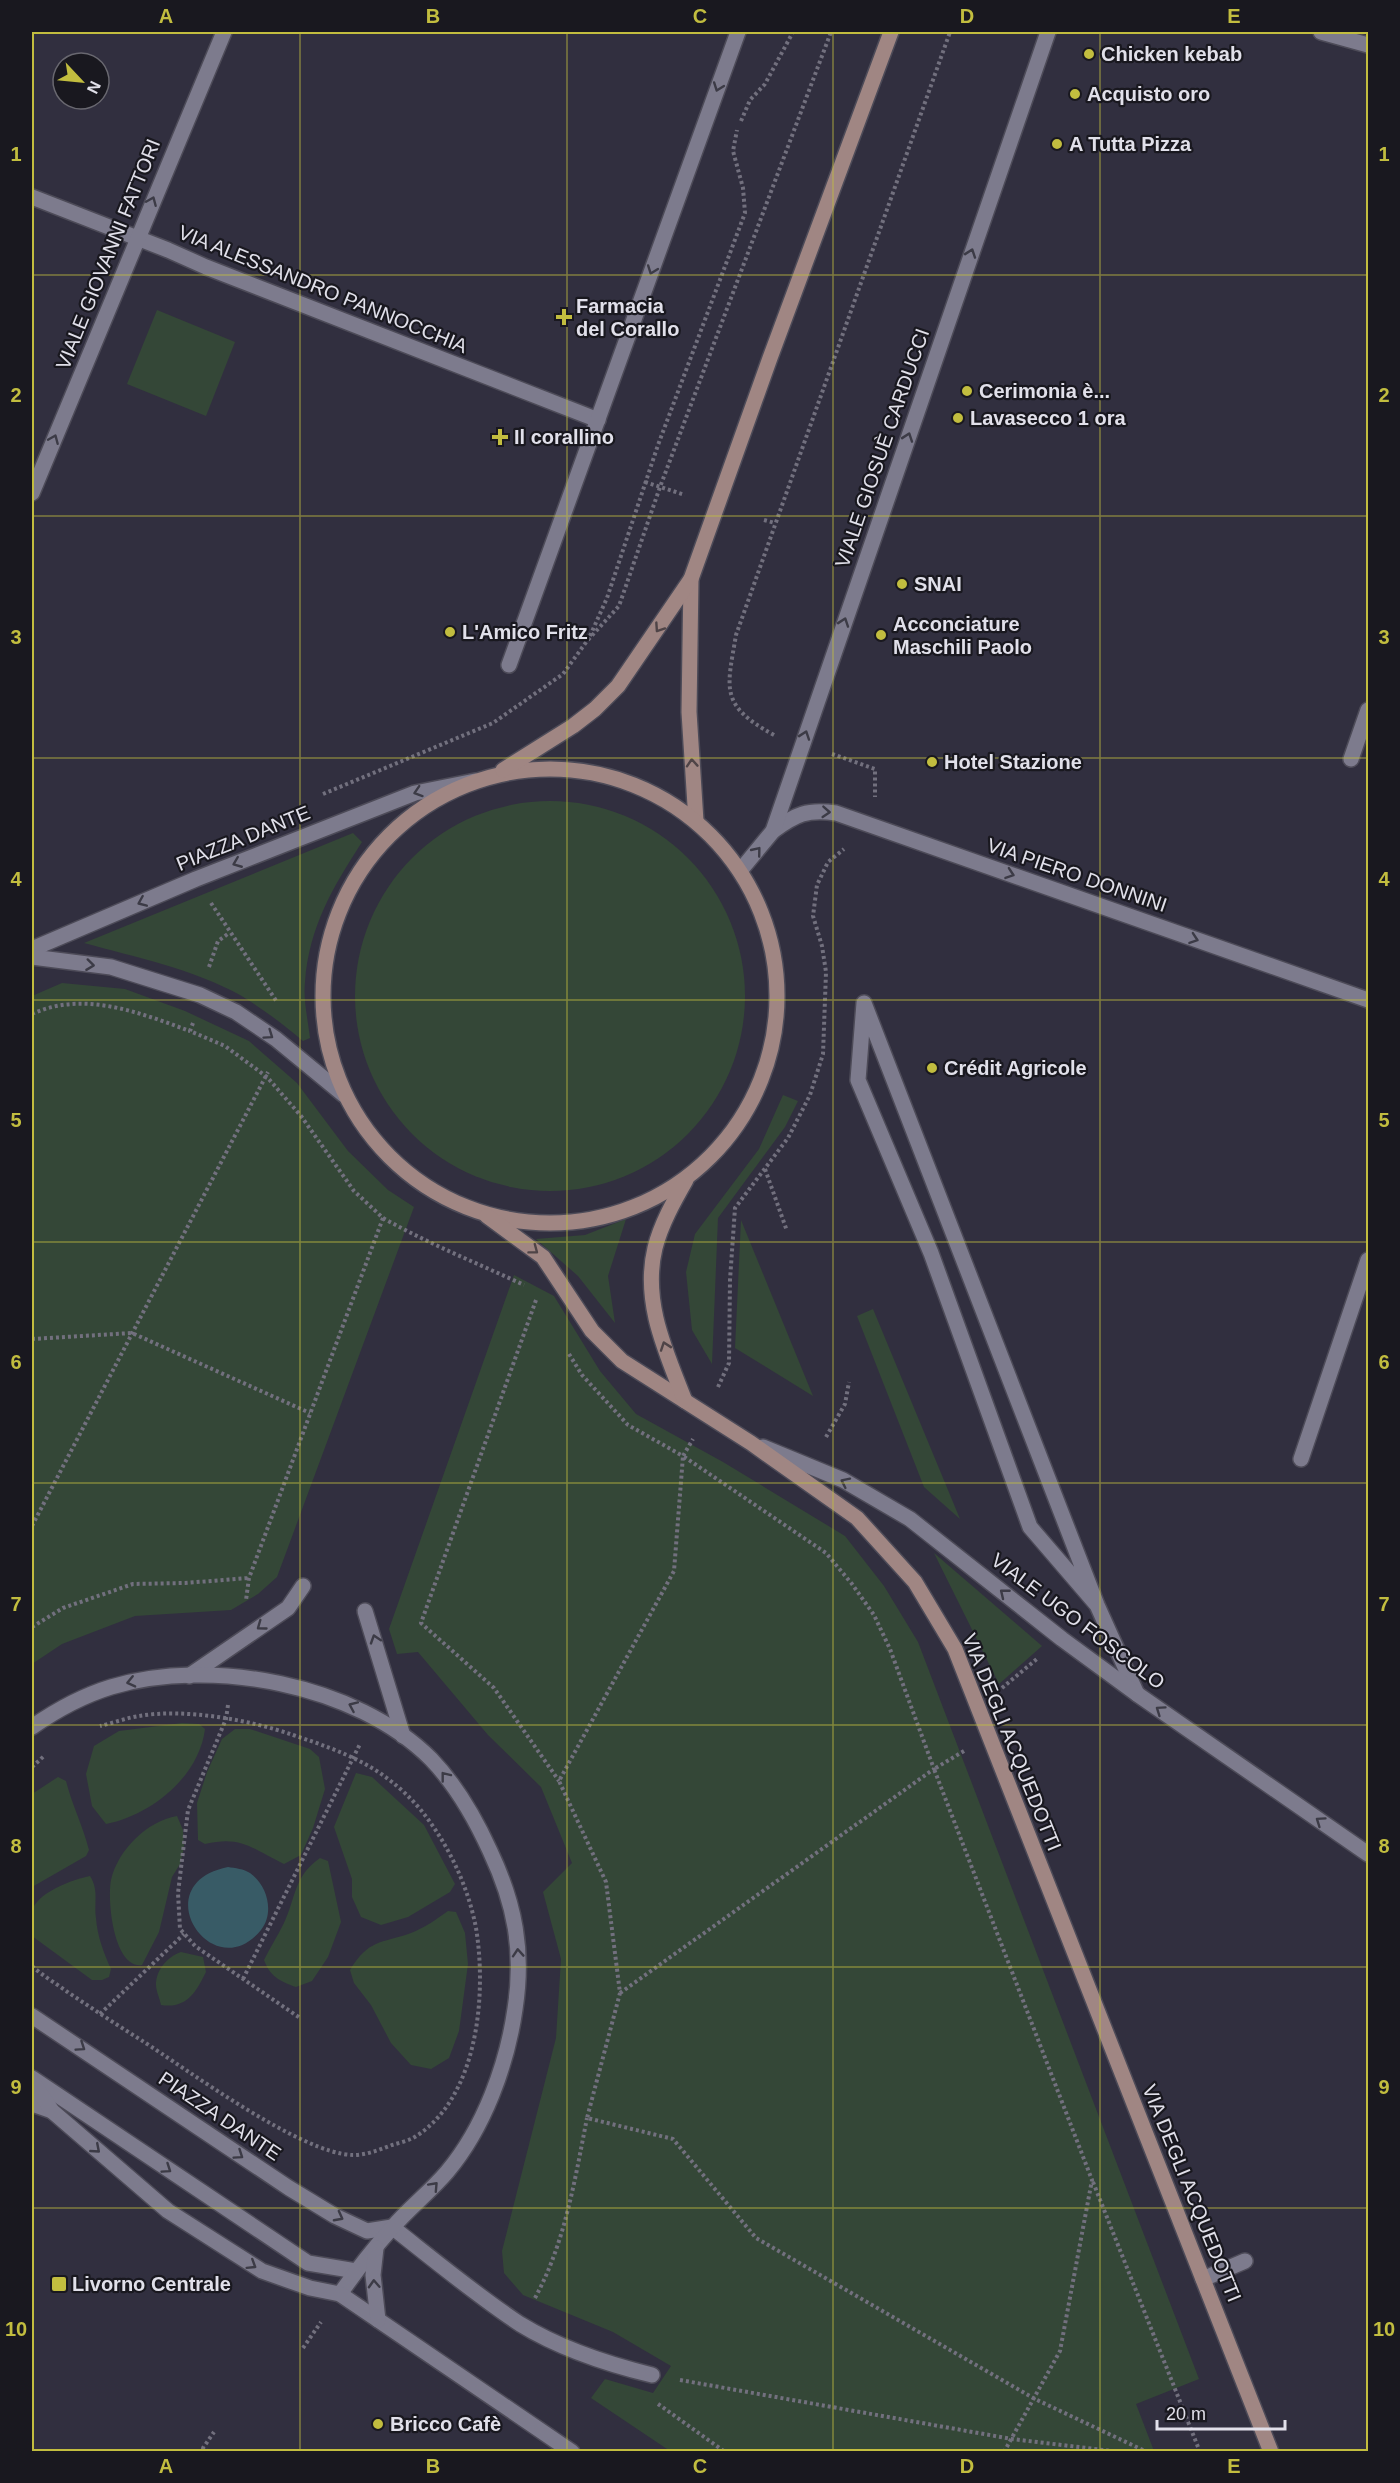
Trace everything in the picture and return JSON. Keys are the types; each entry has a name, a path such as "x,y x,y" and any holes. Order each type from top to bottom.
{"main road":[{"path":"495,775 573,726 611,694 637,660 691,579 784,319 891,32"},
{"path":"691,579 689,712 696,822"},
{"path":"530,769 566,769 602,774 635,785 668,801 696,822 728,853 741,871 756,898 775,958 777,1010 771,1051 761,1081 736,1127 709,1159 686,1180 656,1198 624,1212 590,1221 555,1224 521,1222 487,1216 451,1202 411,1177 389,1158 370,1136 344,1095 330,1055 324,1022 323,988 336,921 350,890 362,870 390,835 416,813 475,781 495,775 530,769"},
{"path":"685,1401 657,1325 652,1304 651,1277 656,1248 666,1218 686,1180"},
{"name":"VIA DEGLI ACQUEDOTTI","path":"487,1216 543,1257 592,1331 622,1361 751,1443 857,1518 899,1561 915,1582 954,1649 978,1707 1271,2451"}],"street":[{"name":"VIALE GIOVANNI FATTORI","path":"32,493 136,238 224,32"},
{"path":"509,665 738,32"},
{"name":"VIALE GIOSUÈ CARDUCCI","path":"741,871 773,831 1048,32"},
{"path":"1321,32 1368,45"},
{"name":"VIA ALESSANDRO PANNOCCHIA","path":"32,197 598,420"},
{"path":"1351,759 1368,710"},
{"name":"PIAZZA DANTE","path":"32,949 196,879 415,793 475,781"},
{"name":"VIA PIERO DONNINI","path":"773,831 792,817 804,812 836,813 1368,1000"},
{"path":"32,957 111,968 200,995 236,1012 276,1039 344,1095"},
{"path":"1097,1605 1030,1527 932,1253 858,1080 864,1004 1097,1605 1137,1694"},
{"path":"1301,1459 1368,1260"},
{"name":"VIALE UGO FOSCOLO","path":"751,1443 843,1480 880,1500 933,1537 1062,1639 1137,1694 1368,1854"},
{"path":"189,1676 288,1608 303,1586"},
{"path":"365,1611 403,1736"},
{"path":"32,1727 109,1688 166,1676 252,1679 311,1691 356,1707 374,1717 403,1736 440,1770 470,1810 502,1877 512,1905 517,1930 520,1973 515,2011 505,2056 488,2104 469,2141 448,2170 392,2227 340,2294"},
{"name":"PIAZZA DANTE","path":"32,2016 317,2205 368,2231 392,2227"},
{"path":"32,2080 52,2111 168,2211 262,2271 310,2288 340,2294 572,2451"},
{"path":"32,2080 308,2263 356,2271"},
{"path":"32,2104 52,2111"},
{"path":"392,2227 444,2269 521,2324 558,2344 627,2369 652,2375"},
{"path":"376,2248 373,2275 378,2320"},
{"path":"1203,2279 1245,2261"}],"path":[{"path":"587,641 607,598 645,482 745,213 743,188 733,151 737,130 750,100 765,84 793,32"},
{"path":"427,752 494,723 562,674 587,641 619,606 660,487 831,32"},
{"path":"645,482 685,495"},
{"path":"764,520 775,523"},
{"path":"190,1031 218,940 229,933 282,1009"},
{"path":"32,1014 44,1008 93,1002 141,1013 225,1046 267,1077 301,1116 354,1191 383,1218 422,1240 525,1286 542,1309"},
{"path":"32,1526 267,1077"},
{"path":"765,1168 787,1231"},
{"path":"244,1611 249,1578 383,1218"},
{"path":"521,2324 545,2279 570,2204 586,2118 620,1993 606,1882 559,1781 494,1688 421,1623 536,1300"},
{"path":"32,1339 132,1334 310,1413"},
{"path":"564,1347 582,1375 628,1425 683,1456 826,1553 874,1615 890,1649 1092,2180 1200,2451"},
{"path":"826,1437 845,1404 849,1382"},
{"path":"559,1781 674,1571 683,1456"},
{"path":"32,1627 63,1608 133,1584 249,1578"},
{"path":"978,1707 1062,1639"},
{"path":"234,1677 226,1719 188,1810 178,1893 180,1929 195,1946 300,2018"},
{"path":"32,1966 100,2014 290,2134 333,2153 356,2155 376,2151 412,2139 433,2123 456,2092 475,2036 480,1965 476,1928 467,1895 454,1861 420,1810 384,1774 354,1756 268,1726 226,1719 192,1714 141,1715 91,1728"},
{"path":"243,1979 374,1717"},
{"path":"620,1993 934,1769 988,1737"},
{"path":"32,1767 45,1755"},
{"path":"100,2014 184,1934"},
{"path":"586,2118 673,2139 756,2238 1035,2399 1147,2451"},
{"path":"1004,2451 1060,2351 1092,2180"},
{"path":"725,2451 657,2404 652,2375 1012,2439 1120,2451"},
{"path":"209,2451 203,2448 214,2432"}],"green space":[{"path":"157,310 235,342 206,416 127,384"},
{"path":"550,801 588,805 625,816 658,834 688,858 712,888 730,921 741,958 745,996 741,1034 730,1071 712,1104 688,1134 658,1158 625,1176 588,1187 550,1191 512,1187 475,1176 442,1158 412,1134 388,1104 370,1071 359,1034 355,996 359,958 370,921 388,888 412,858 442,834 475,816 512,805"},
{"path":"353,833 362,842 324,908 307,962 305,1003 310,1038 303,1041 257,1006 222,986 164,965 84,943"},
{"path":"62,983 125,989 185,1011 249,1041 297,1083 348,1151 388,1190 414,1207 277,1577 258,1594 231,1610 135,1616 62,1644 32,1664 32,996"},
{"path":"783,1095 798,1101 785,1127 718,1218 712,1364 692,1330 686,1272 695,1234 759,1149"},
{"path":"626,1219 608,1276 615,1323 578,1276 536,1239 585,1235"},
{"path":"741,1220 813,1396 735,1348"},
{"path":"514,1275 554,1296 600,1371 636,1414 723,1462 845,1536 884,1586 918,1642 1199,2379 1136,2404 1154,2451 670,2451 591,2398 605,2379 653,2393 671,2366 613,2332 523,2295 504,2273 502,2251 556,2038 561,1959 543,1892 572,1863 541,1787 488,1735 418,1652 397,1654 389,1629"},
{"path":"873,1309 960,1519 924,1487 857,1316"},
{"path":"934,1553 1042,1646 999,1684"},
{"path":"182,1723 199,1724 205,1729 201,1746 183,1778 156,1803 140,1812 106,1824 92,1806 86,1774 94,1746 119,1731"},
{"path":"235,1729 250,1729 310,1749 319,1757 325,1789 313,1828 301,1855 284,1864 238,1842 205,1844 198,1840 197,1803 207,1772 222,1739"},
{"path":"356,1773 372,1777 424,1825 455,1884 450,1892 408,1917 381,1925 361,1917 352,1897 352,1879 334,1827"},
{"path":"58,1777 66,1781 89,1850 86,1856 32,1887 32,1794"},
{"path":"177,1816 183,1830 184,1848 180,1864 172,1877 159,1932 142,1965 132,1963 125,1956 115,1932 110,1903 111,1880 120,1858 135,1839 155,1824"},
{"path":"320,1858 328,1861 341,1922 328,1957 312,1981 296,1987 276,1977 264,1960 284,1923 300,1880 311,1865"},
{"path":"90,1876 95,1891 98,1931 111,1969 109,1977 102,1980 92,1980 32,1936 32,1912 40,1899 56,1888"},
{"path":"448,1911 456,1912 465,1933 468,1964 459,2031 449,2058 431,2069 411,2065 391,2043 371,2005 354,1983 350,1970 369,1948 383,1941 416,1931"},
{"path":"181,1952 203,1957 206,1972 190,1998 170,2006 161,2005 156,1979 160,1969 167,1961"}],"water":[{"path":"228,1867 250,1873 261,1884 267,1899 268,1915 261,1930 242,1945 224,1947 207,1940 195,1927 188,1910 191,1892 203,1877"}],"place":[{"name":"Chicken kebab","path":"1089,54"},
{"name":"Acquisto oro","path":"1075,94"},
{"name":"A Tutta Pizza","path":"1057,144"},
{"name":"Farmacia del Corallo","path":"564,317"},
{"name":"Cerimonia è...","path":"967,391"},
{"name":"Lavasecco 1 ora","path":"958,418"},
{"name":"Il corallino","path":"500,437"},
{"name":"SNAI","path":"902,584"},
{"name":"L'Amico Fritz","path":"450,632"},
{"name":"Acconciature Maschili Paolo","path":"881,635"},
{"name":"Hotel Stazione","path":"932,762"},
{"name":"Crédit Agricole","path":"932,1068"},
{"name":"Livorno Centrale","path":"59,2284"},
{"name":"Bricco Cafè","path":"378,2424"}]}
